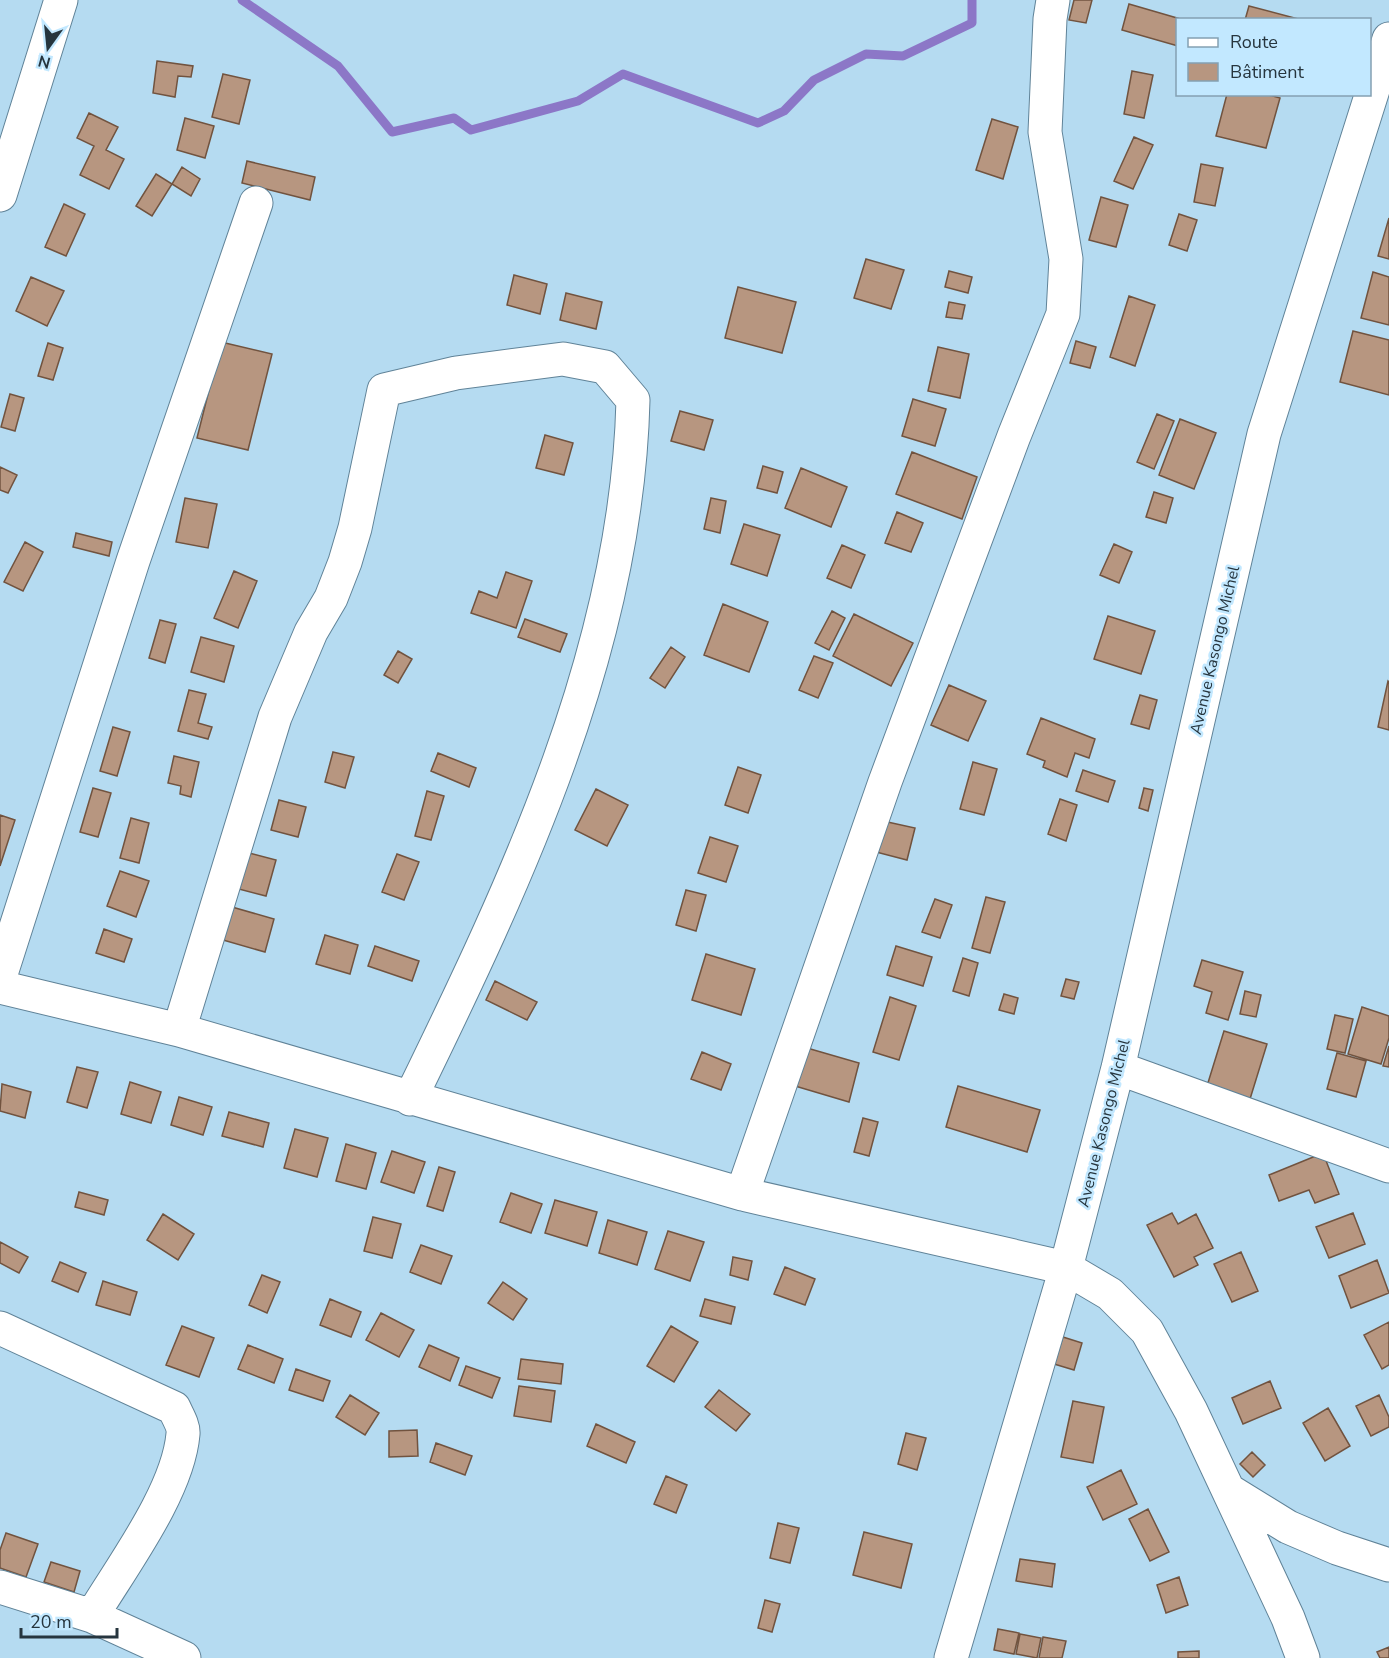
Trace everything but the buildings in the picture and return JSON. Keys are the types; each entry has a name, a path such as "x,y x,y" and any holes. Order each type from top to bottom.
{"street":[{"path":"0,195 61,0"},
{"path":"742,1194 885,782 1014,436 1063,314 1066,259 1045,132 1050,19 1053,0"},
{"name":"Avenue Kasongo Michel","path":"1371,96 1389,39"},
{"name":"Avenue Kasongo Michel","path":"951,1658 1066,1268 1118,1068 1264,434 1371,96"},
{"path":"0,977 136,550 256,203"},
{"path":"179,1030 275,717 311,632 331,598 345,562 358,517 384,390 456,373 563,359 605,367 633,400 632,444 618,541 598,636 566,747 482,951 410,1099"},
{"path":"0,987 179,1030 742,1194 1066,1268 1110,1294 1146,1332 1191,1411 1288,1618 1303,1658"},
{"path":"1118,1068 1389,1166"},
{"path":"0,1328 174,1408 184,1431 176,1463 163,1498 92,1617"},
{"path":"1228,1490 1288,1527 1337,1548 1389,1565"},
{"path":"0,1587 92,1617 184,1658"}],"waterway":[{"path":"242,0 338,66 392,132 454,118 471,130 578,101 623,74 758,123 784,111 814,80 866,54 903,56 972,23 972,0"}]}
